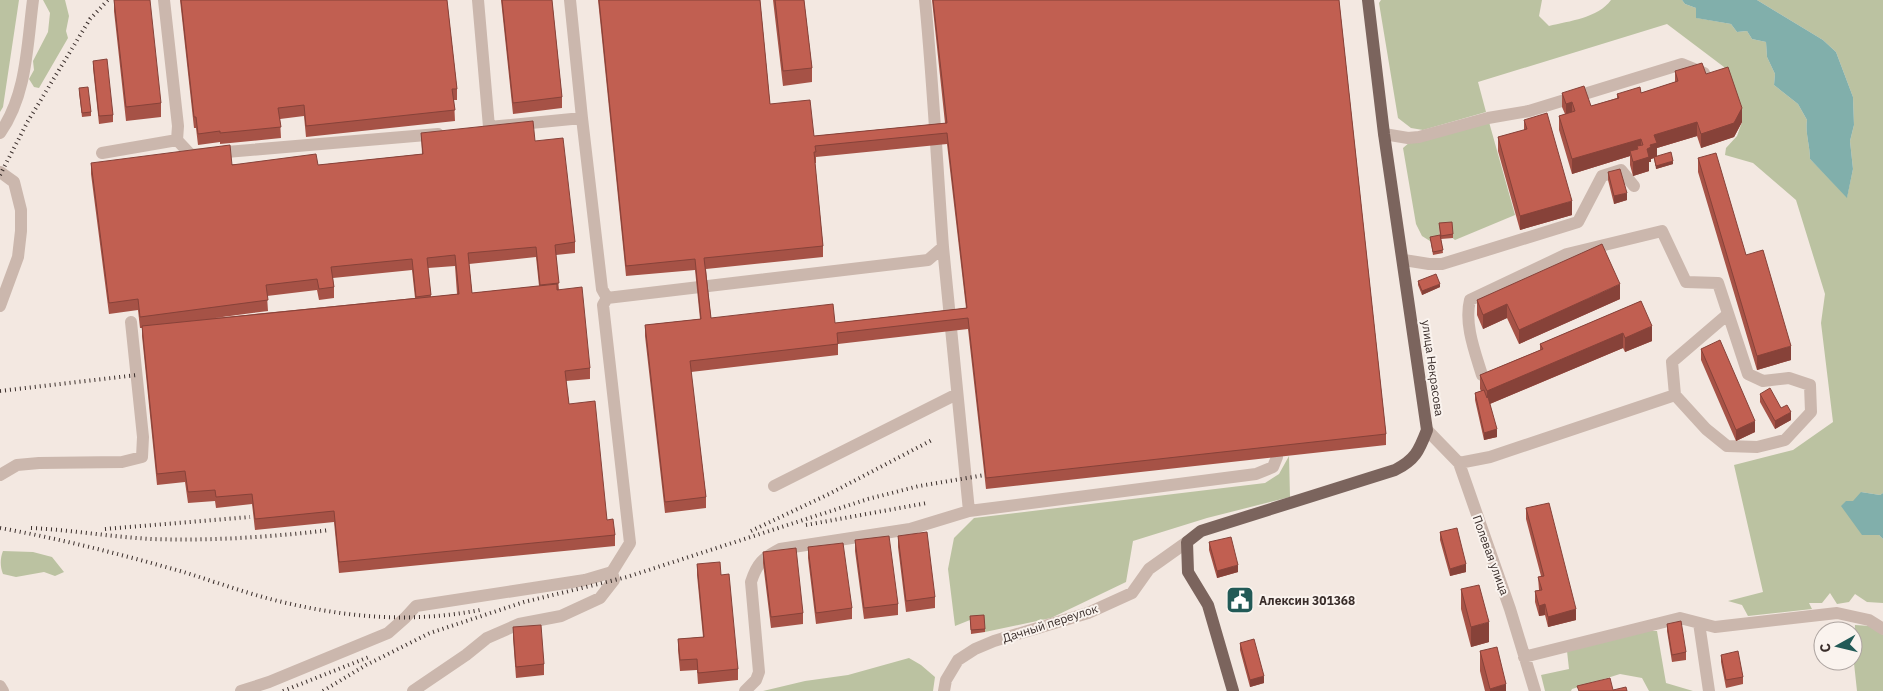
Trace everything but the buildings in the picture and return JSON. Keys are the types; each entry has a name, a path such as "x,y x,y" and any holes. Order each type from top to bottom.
{"main road":[{"name":"улица Некрасова","path":"1188,542 1201,531 1395,470 1409,463 1420,450 1427,430 1404,260 1384,134 1368,0"},
{"path":"1188,542 1188,572 1208,605 1233,691"}],"street":[{"path":"0,133 10,118 20,91 33,0"},
{"path":"164,0 178,126 177,140 191,155 452,132"},
{"path":"478,0 485,128 582,118"},
{"path":"570,0 602,289 607,298"},
{"path":"925,0 932,75 943,247 969,511"},
{"path":"1384,134 1408,138 1488,118 1529,111 1682,64 1710,76"},
{"path":"102,153 177,140"},
{"path":"1404,260 1442,264 1578,222 1602,176 1621,170 1634,186"},
{"path":"0,172 14,182 22,210 18,257 0,306"},
{"path":"1482,375 1473,344 1467,312 1470,300 1567,254 1662,231 1686,282 1718,283 1748,374 1763,381 1790,378 1810,385 1811,412 1785,440 1757,447 1727,446 1706,429 1675,395 1672,362 1728,314"},
{"path":"607,298 928,260 943,247"},
{"path":"241,691 269,682 388,633 416,606 584,580 612,572 630,542 603,305 607,298"},
{"path":"0,475 18,465 122,462 142,457 143,437 131,322"},
{"path":"774,486 957,394"},
{"path":"1459,463 1490,457 1675,395"},
{"name":"Полевая улица","path":"1427,430 1459,463 1510,609 1535,691"},
{"path":"745,691 756,680 759,672 751,582 755,570 764,558 780,550 910,529 969,511 1256,474 1273,467 1277,457"},
{"name":"Дачный переулок","path":"944,691 946,680 958,660 976,649 994,641 1088,613 1132,593 1149,569 1188,542"},
{"path":"413,691 466,655 487,638 519,624 561,616 600,598 614,580 612,572"},
{"path":"1524,657 1680,618 1715,626 1837,613 1870,620 1883,629"},
{"path":"1699,622 1709,691"},
{"path":"0,686 3,691"}],"green space":[{"path":"0,0 19,0 3,107 0,112"},
{"path":"43,0 65,0 69,16 66,31 68,38 39,88 34,87 29,79 34,70 33,61 48,32 50,13"},
{"path":"1381,0 1542,0 1539,16 1549,26 1591,15 1599,11 1611,0 1682,0 1685,4 1696,8 1697,18 1731,24 1737,32 1747,31 1752,39 1766,42 1767,57 1775,74 1774,85 1798,104 1807,120 1810,159 1847,197 1853,169 1850,141 1854,125 1853,97 1836,52 1823,40 1757,0 1883,0 1883,493 1880,495 1861,492 1862,535 1879,535 1883,539 1883,603 1867,602 1855,594 1849,602 1837,604 1830,593 1822,603 1809,603 1812,609 1748,616 1742,605 1728,601 1763,592 1734,465 1793,450 1833,422 1821,323 1825,294 1796,200 1753,163 1725,155 1726,148 1737,136 1742,122 1724,67 1667,24 1478,82 1486,112 1423,130 1411,128 1398,118 1379,3"},
{"path":"1489,122 1515,215 1455,240 1439,227 1440,239 1430,241 1422,236 1416,224 1403,148 1410,142"},
{"path":"1289,456 1290,497 1207,518 1133,541 1126,582 1051,618 985,632 983,619 970,620 955,626 948,569 954,538 974,518 1265,483 1279,474"},
{"path":"3,551 33,552 52,557 64,572 55,576 44,572 16,577 3,574 1,557"},
{"path":"1863,626 1870,626 1883,635 1883,691 1857,691 1855,671 1863,671"},
{"path":"1645,631 1657,631 1666,683 1693,691 1649,691 1642,678 1620,674 1572,689 1571,691 1545,691 1541,675 1569,669 1567,651"},
{"path":"909,658 935,677 933,691 763,691 805,681 848,675"}],"water":[{"path":"1682,0 1757,0 1823,40 1836,52 1853,97 1854,125 1850,141 1853,169 1847,198 1810,159 1807,120 1798,104 1774,85 1775,74 1767,57 1766,42 1752,39 1747,31 1737,32 1731,24 1696,18 1696,8 1685,4"},
{"path":"1861,492 1880,495 1883,493 1883,539 1879,535 1862,535 1841,506 1846,501 1853,501"}],"railway":[{"path":"0,175 28,121 90,19 108,0"},
{"path":"0,391 137,375"},
{"path":"751,531 829,494 934,439"},
{"path":"323,691 366,665 430,633 524,602 627,577 868,499 919,486 985,475"},
{"path":"806,525 927,503"},
{"path":"105,529 250,517"},
{"path":"0,528 113,553 180,571 270,599 323,610 349,614 401,617 427,617 480,610"},
{"path":"31,528 152,539 241,538 330,530"},
{"path":"283,691 369,657"}],"place":[{"name":"Алексин 301368","path":"1240,600"}]}
